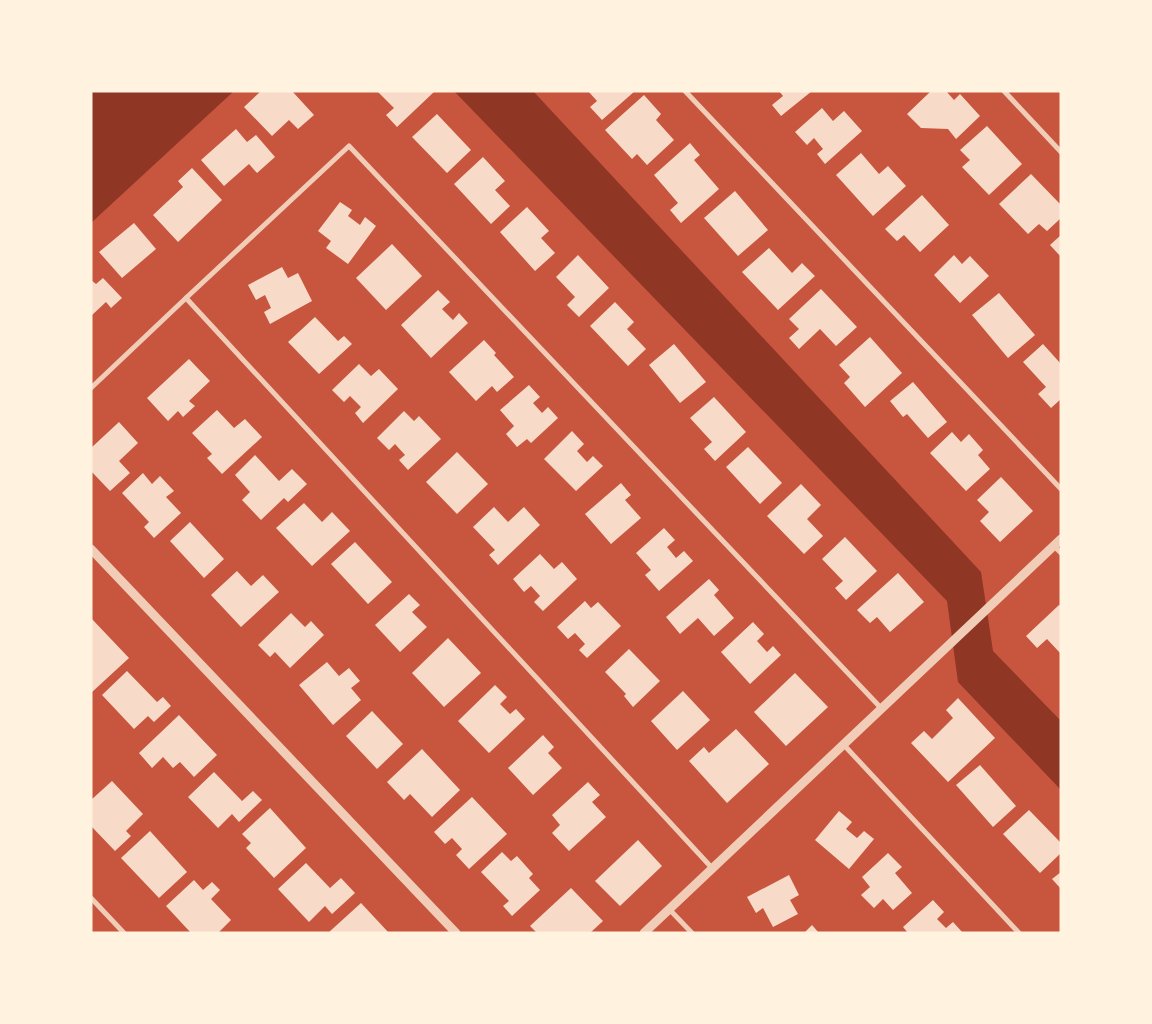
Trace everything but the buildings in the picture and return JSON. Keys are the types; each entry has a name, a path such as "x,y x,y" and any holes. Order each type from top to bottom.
{"street":[{"path":"685,91 1061,489"},
{"path":"691,97 696,91"},
{"path":"1004,91 1061,152"},
{"path":"91,388 349,146 881,708"},
{"path":"186,298 712,868"},
{"path":"644,933 1061,539"},
{"path":"1054,546 1061,554"},
{"path":"91,549 456,933"},
{"path":"843,744 1019,933"},
{"path":"91,898 124,933"},
{"path":"669,909 692,933"}],"shaded area":[{"path":"91,91 234,91 91,223"},
{"path":"454,91 533,91 981,572 993,651 1061,721 1061,790 958,682 947,601"}]}
